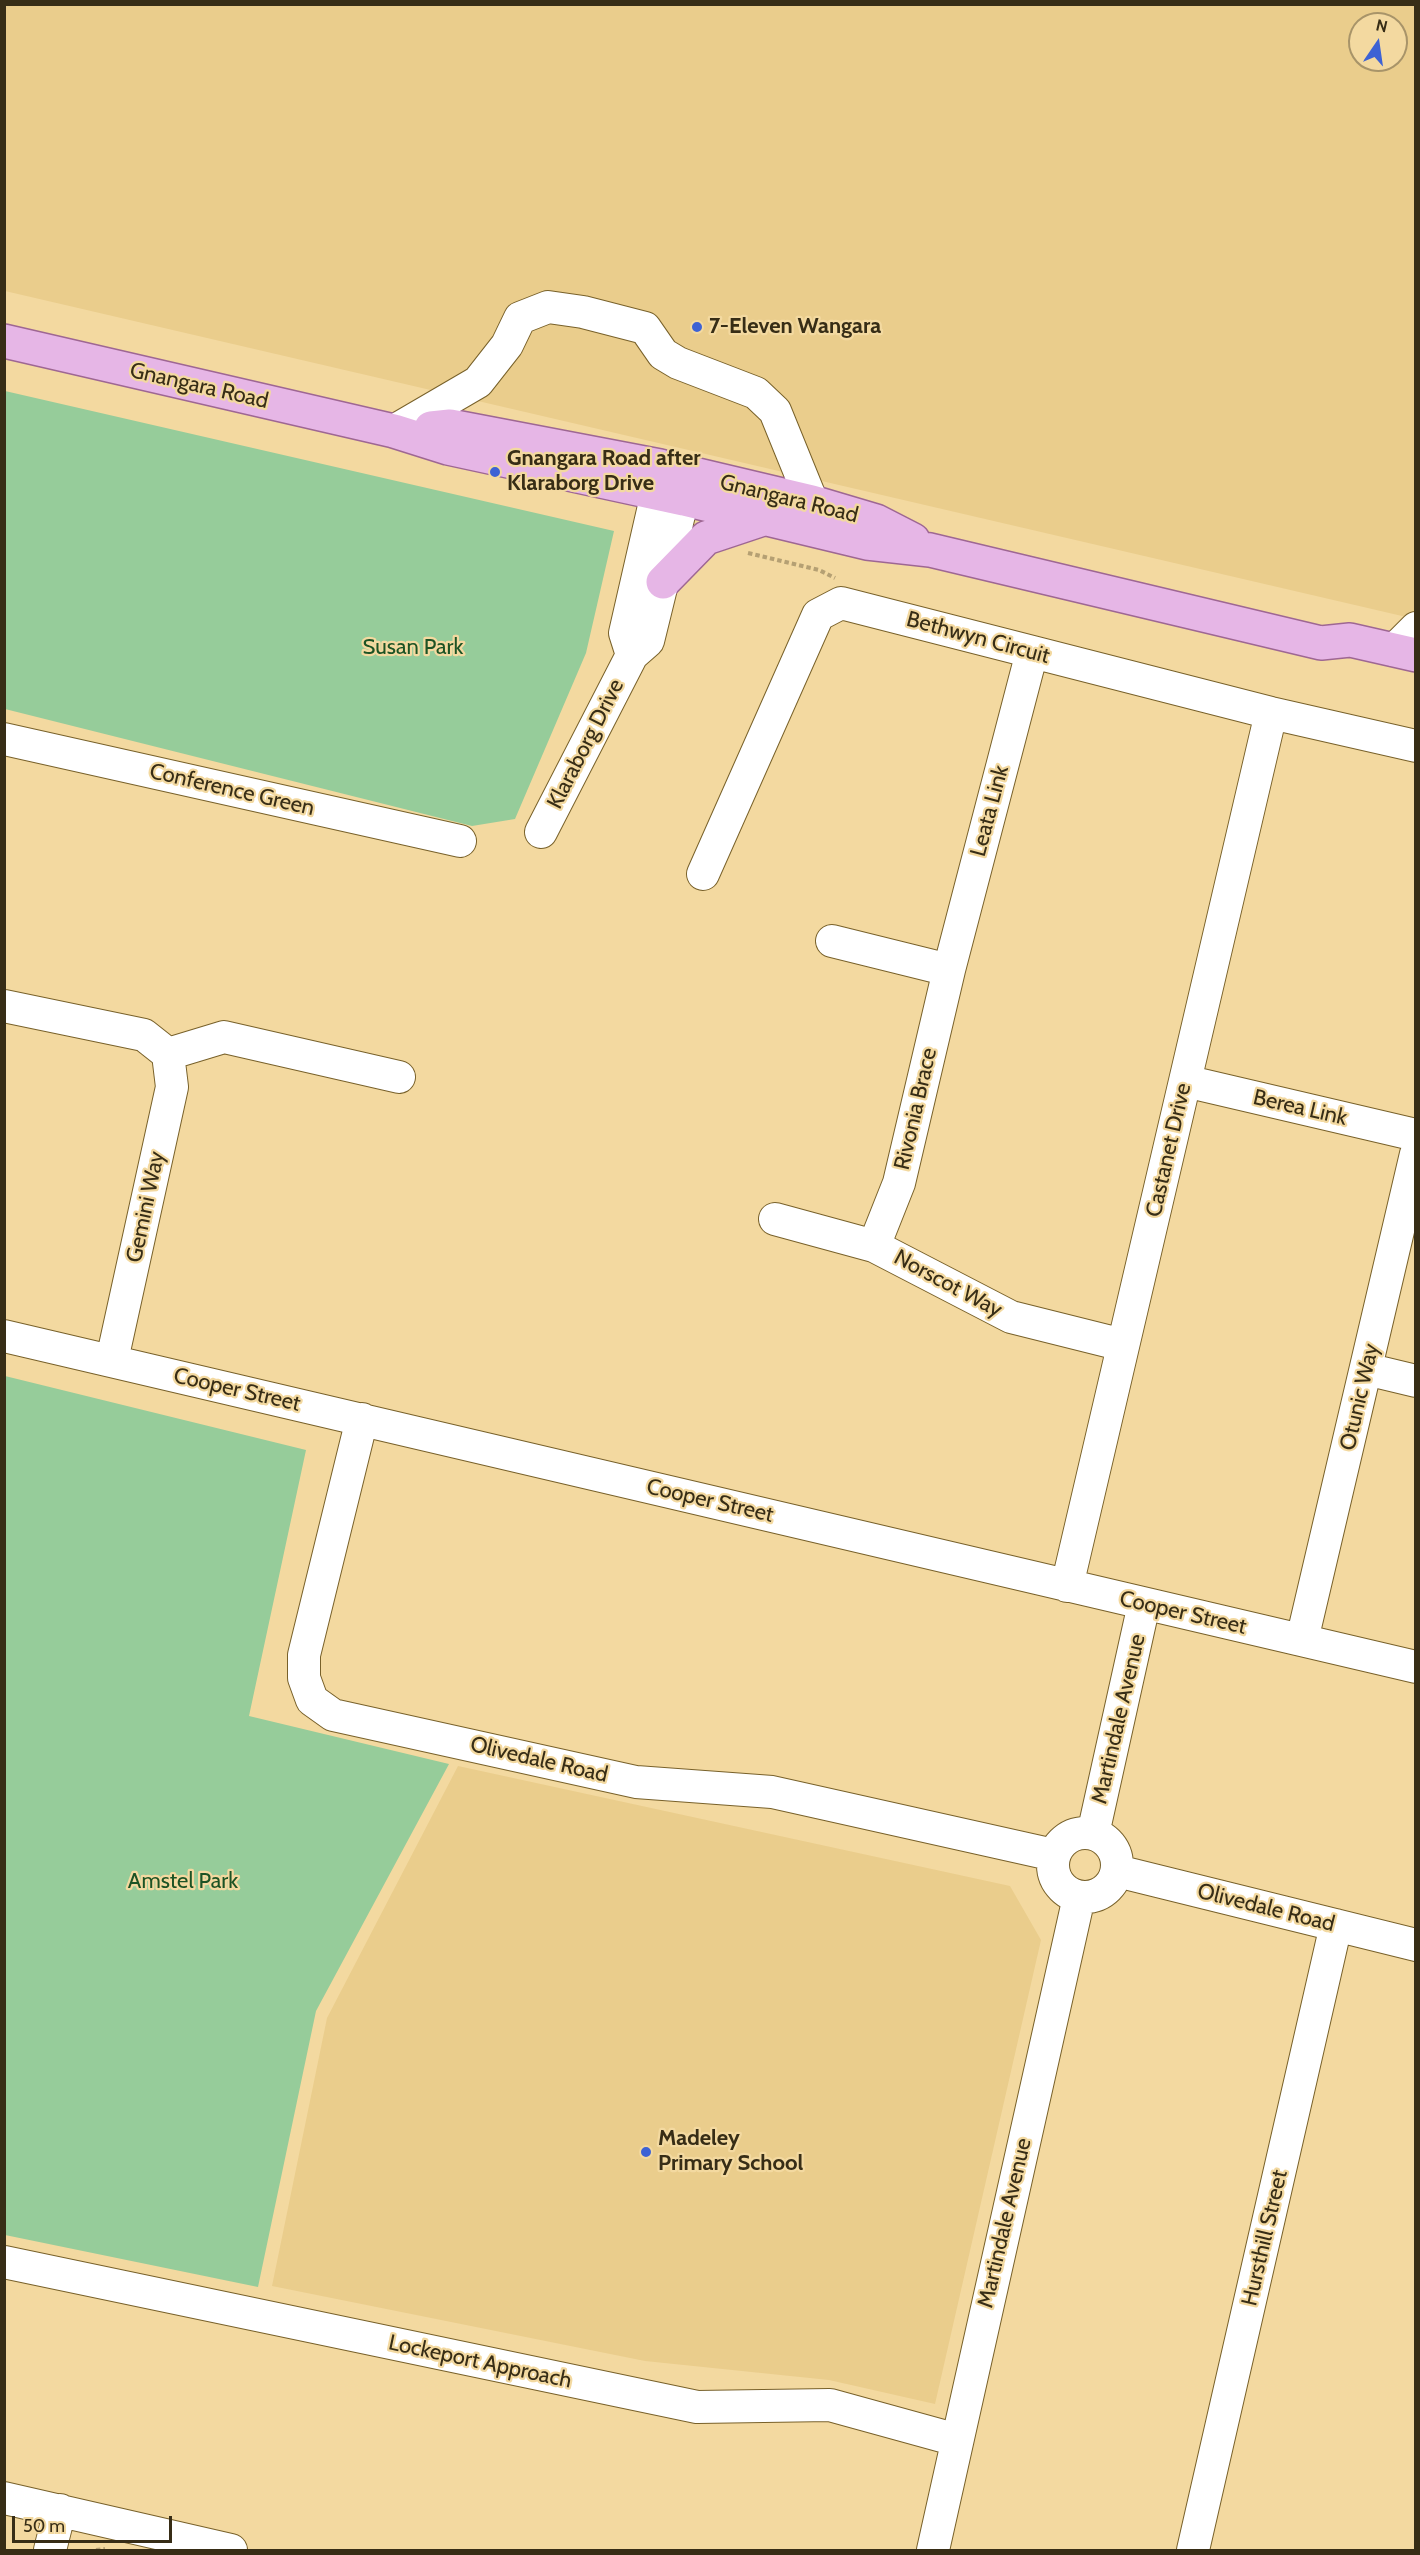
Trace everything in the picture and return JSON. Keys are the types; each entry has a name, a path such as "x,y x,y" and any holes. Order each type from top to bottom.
{"main road":[{"name":"Gnangara Road","path":"4,341 394,431 448,448 812,502 876,521 930,550"},
{"name":"Gnangara Road","path":"672,483 766,518 867,543 930,550 1321,643 1350,640 1408,644"},
{"path":"663,582 706,538 766,518"},
{"name":"Gnangara Road","path":"1321,643 1347,662 1416,678"}],"street":[{"path":"394,431 478,382 507,345 520,318 548,307 583,312 645,328 663,354 678,363 756,393 775,411 812,502"},
{"name":"Klaraborg Drive","path":"541,832 632,655 648,641 663,582 672,483"},
{"name":"Klaraborg Drive","path":"632,655 625,633 672,483"},
{"name":"Bethwyn Circuit","path":"703,874 818,615 841,603 1271,713 1416,746"},
{"name":"Leata Link","path":"949,970 1032,652"},
{"name":"Castanet Drive","path":"1067,1586 1271,713"},
{"name":"Conference Green","path":"4,740 460,841"},
{"path":"832,941 949,970"},
{"name":"Rivonia Brace","path":"874,1246 899,1183 949,970"},
{"path":"4,1006 144,1035 168,1054 224,1037 399,1077"},
{"name":"Gemini Way","path":"112,1360 172,1087 168,1054"},
{"name":"Berea Link","path":"1185,1081 1416,1135"},
{"name":"Otunic Way","path":"1302,1640 1416,1154"},
{"name":"Norscot Way","path":"775,1219 874,1246 1011,1317 1123,1345"},
{"name":"Cooper Street","path":"4,1336 1416,1667"},
{"path":"1366,1369 1416,1381"},
{"name":"Olivedale Road","path":"362,1419 304,1656 304,1678 312,1700 333,1714 636,1782 772,1792 1054,1856"},
{"name":"Martindale Avenue","path":"1093,1834 1144,1604"},
{"path":"1078,1833 1093,1834 1104,1838 1112,1846 1117,1856 1117,1871 1113,1882 1106,1890 1096,1896 1078,1897 1060,1885 1054,1875 1054,1856 1059,1846 1068,1838 1078,1833"},
{"name":"Olivedale Road","path":"1117,1871 1416,1945"},
{"name":"Martindale Avenue","path":"933,2550 1078,1897"},
{"name":"Hursthill Street","path":"1193,2550 1336,1925"},
{"name":"Lockeport Approach","path":"4,2262 697,2407 830,2405 957,2440"},
{"path":"4,2498 231,2550"},
{"path":"50,2550 60,2510"}],"shaded area":[{"path":"5,5 1415,5 1415,619 5,291"},
{"name":"Madeley Primary School","path":"458,1766 1010,1886 1041,1940 935,2404 829,2380 645,2361 272,2286 327,2018"}],"green space":[{"name":"Susan Park","path":"5,391 614,531 586,653 515,819 472,826 5,709"},
{"name":"Amstel Park","path":"5,1376 306,1450 249,1716 449,1764 316,2011 258,2287 5,2235"}],"place":[{"name":"7-Eleven Wangara","path":"697,327"},
{"name":"Gnangara Road after Klaraborg Drive","path":"495,472"},
{"name":"Madeley Primary School","path":"646,2152"}]}
